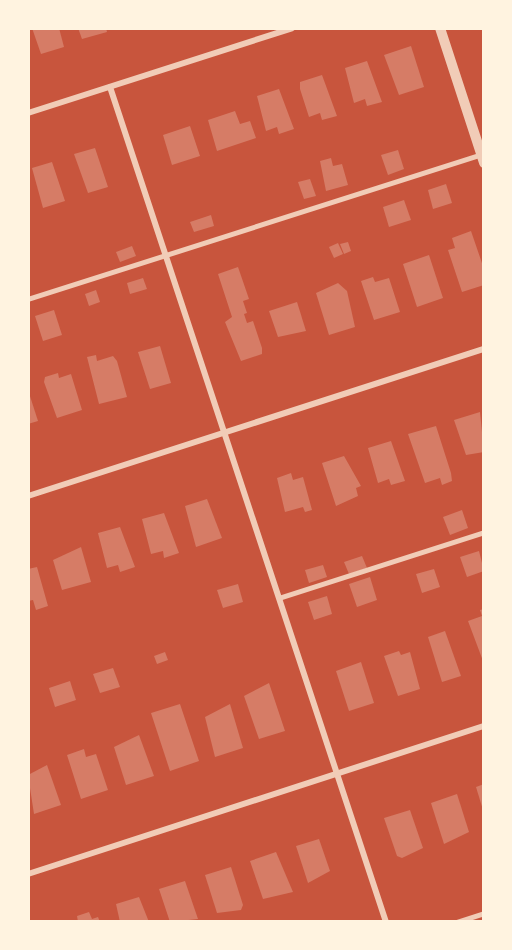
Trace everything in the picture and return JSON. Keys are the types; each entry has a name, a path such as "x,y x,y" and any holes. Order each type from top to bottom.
{"street":[{"path":"28,113 292,28"},
{"path":"440,28 482,157"},
{"path":"110,87 386,921"},
{"path":"28,496 483,349"},
{"path":"28,874 483,726"}],"lane":[{"path":"28,299 482,157"},
{"path":"279,598 483,532"},
{"path":"457,921 483,913"}],"building":[{"path":"32,28 59,28 64,47 41,54"},
{"path":"78,28 106,28 107,32 82,39"},
{"path":"411,46 424,87 399,95 384,55"},
{"path":"367,61 382,102 367,106 365,99 354,103 345,68"},
{"path":"322,75 337,116 322,120 320,113 309,117 300,82"},
{"path":"279,89 294,129 279,134 277,127 266,131 257,96"},
{"path":"235,111 240,124 250,121 256,138 217,151 208,120"},
{"path":"190,126 200,156 172,165 163,135"},
{"path":"95,148 108,187 88,193 74,154"},
{"path":"398,150 404,169 388,175 381,155"},
{"path":"331,158 333,166 342,164 348,185 326,191 320,161"},
{"path":"52,162 65,201 43,208 32,168"},
{"path":"310,179 316,196 304,199 298,182"},
{"path":"446,184 452,203 433,209 428,190"},
{"path":"404,200 411,220 389,227 383,207"},
{"path":"211,215 214,226 194,232 190,222"},
{"path":"471,231 484,269 484,285 462,292 448,250 455,248 452,238"},
{"path":"348,242 351,251 344,254 340,244"},
{"path":"338,243 343,254 334,258 329,247"},
{"path":"132,246 136,256 120,262 116,252"},
{"path":"429,255 443,298 417,307 403,264"},
{"path":"238,267 249,299 243,301 247,313 244,314 247,323 253,321 262,348 262,354 241,361 225,322 232,317 218,274"},
{"path":"373,277 375,282 389,278 400,312 374,320 361,281"},
{"path":"143,278 147,289 130,294 127,283"},
{"path":"338,283 347,291 355,327 329,335 316,293"},
{"path":"96,290 100,302 89,306 85,294"},
{"path":"297,302 306,331 278,337 269,311"},
{"path":"54,310 62,335 43,341 35,316"},
{"path":"160,346 171,383 150,389 138,352"},
{"path":"96,355 97,361 113,356 117,361 127,397 99,404 87,357"},
{"path":"58,373 59,378 71,374 82,410 57,418 44,382 45,377"},
{"path":"28,390 38,421 28,424"},
{"path":"480,412 484,452 466,455 454,420"},
{"path":"436,426 452,481 442,485 440,478 425,483 408,434"},
{"path":"391,441 405,481 391,485 389,479 378,483 368,448"},
{"path":"344,456 361,486 356,488 358,496 336,506 322,463"},
{"path":"291,473 293,480 303,477 312,510 305,512 303,507 285,512 277,478"},
{"path":"207,499 222,538 196,547 185,506"},
{"path":"462,510 468,528 450,535 443,517"},
{"path":"164,513 179,553 164,558 163,551 151,554 142,519"},
{"path":"120,527 135,567 120,572 118,565 107,568 98,533"},
{"path":"81,547 91,582 62,590 53,560"},
{"path":"479,551 484,571 467,577 460,557"},
{"path":"362,556 367,568 349,574 344,562"},
{"path":"323,565 327,577 309,583 305,570"},
{"path":"37,567 48,606 36,610 33,600 28,601 28,569"},
{"path":"434,569 440,587 422,593 416,574"},
{"path":"370,577 377,600 357,607 349,584"},
{"path":"238,584 243,602 223,608 217,590"},
{"path":"327,596 332,614 314,620 308,602"},
{"path":"484,609 483,661 468,621 482,616 480,610"},
{"path":"445,631 461,676 442,682 428,637"},
{"path":"399,651 401,655 410,652 420,689 398,696 384,656"},
{"path":"165,652 168,660 157,664 154,656"},
{"path":"361,662 374,703 349,711 336,671"},
{"path":"113,668 120,687 100,693 93,674"},
{"path":"70,681 76,700 55,707 49,688"},
{"path":"269,683 285,731 259,739 244,696"},
{"path":"180,704 199,761 170,771 151,713"},
{"path":"230,704 243,748 215,757 205,717"},
{"path":"139,735 154,776 126,785 114,747"},
{"path":"84,749 86,757 96,754 108,790 81,799 67,755"},
{"path":"47,765 61,805 34,814 28,775"},
{"path":"484,784 484,810 483,810 476,787"},
{"path":"457,794 469,832 444,844 431,803"},
{"path":"410,810 423,848 402,858 397,856 384,818"},
{"path":"319,839 330,871 308,883 296,846"},
{"path":"276,852 293,892 263,899 250,861"},
{"path":"231,867 243,905 241,910 217,913 205,875"},
{"path":"185,881 198,919 170,922 159,889"},
{"path":"139,897 149,922 120,922 116,904"},
{"path":"89,912 92,919 98,917 100,922 78,922 77,916"}]}
